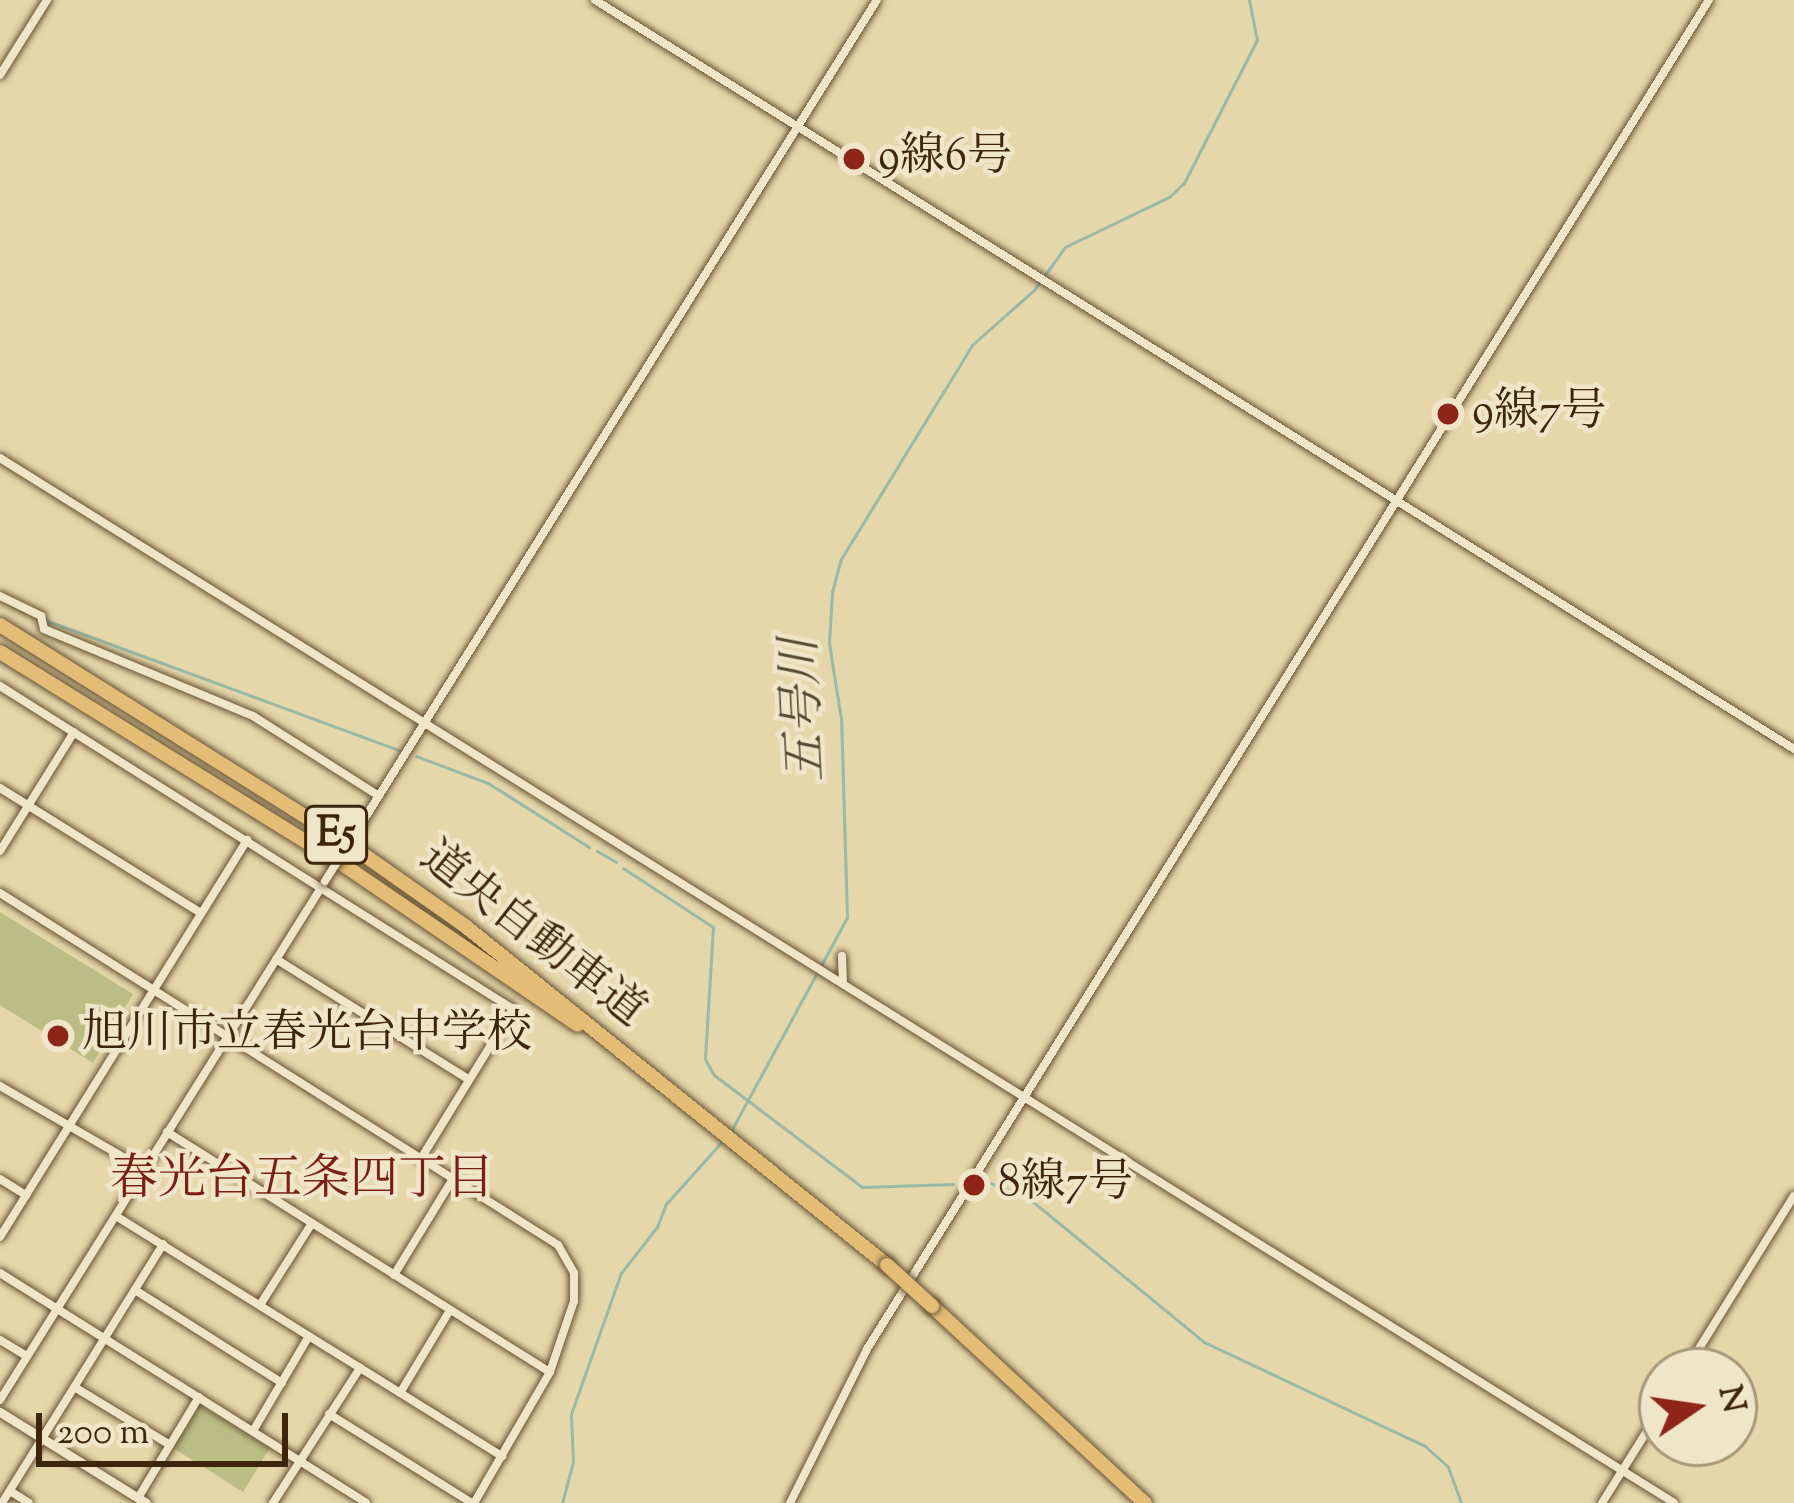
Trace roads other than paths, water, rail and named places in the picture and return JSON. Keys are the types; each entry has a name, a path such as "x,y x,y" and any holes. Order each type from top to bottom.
{"highway":[{"name":"道央自動車道","path":"0,625 360,850 465,926 887,1265 1145,1503"},
{"name":"道央自動車道","path":"0,652 348,868 652,1076"}],"street":[{"path":"0,75 47,0"},
{"path":"595,0 1794,749"},
{"path":"0,1400 877,0"},
{"path":"790,1503 867,1349 1709,0"},
{"path":"0,458 1674,1503"},
{"path":"0,596 42,619 44,629 253,716 379,796"},
{"path":"0,686 323,884 513,1009 422,1157"},
{"path":"0,850 74,732"},
{"path":"0,788 201,913"},
{"path":"0,1237 247,840"},
{"path":"0,893 547,1235 568,1258 574,1301 550,1372 473,1503 329,1414"},
{"path":"842,956 844,986"},
{"path":"276,959 468,1079"},
{"path":"0,1086 144,1169"},
{"path":"167,1132 550,1372"},
{"path":"394,1275 454,1177"},
{"path":"0,1179 26,1195"},
{"path":"1699,1347 1794,1196"},
{"path":"116,1216 502,1456"},
{"path":"260,1305 311,1223"},
{"path":"2,1503 163,1244"},
{"path":"0,1274 366,1503"},
{"path":"135,1290 282,1383"},
{"path":"400,1393 450,1310"},
{"path":"254,1431 309,1336"},
{"path":"0,1340 27,1356"},
{"path":"273,1503 360,1368"},
{"path":"76,1388 170,1445"},
{"path":"0,1412 142,1500 199,1397"},
{"path":"1602,1503 1638,1445"},
{"path":"10,1491 29,1503"}],"waterway":[{"name":"五号川","path":"731,1131 847,917 841,719 829,643 832,592 841,559 972,345 1034,290 1065,247 1169,197 1184,183 1257,40 1249,0"},
{"path":"7,603 25,612"},
{"path":"45,620 399,750"},
{"path":"416,756 488,783 589,847"},
{"path":"597,851 616,862"},
{"path":"623,868 713,927 705,1059 714,1075 862,1187 953,1184"},
{"name":"五号川","path":"562,1503 573,1462 571,1414 621,1273 657,1227 666,1204 725,1138"},
{"path":"990,1183 1027,1197 1204,1342 1425,1446 1448,1467 1461,1503"}],"place":[{"name":"9線6号","path":"854,159"},
{"name":"9線7号","path":"1448,414"},
{"name":"旭川市立春光台中学校","path":"58,1036"},
{"name":"8線7号","path":"974,1185"}],"district":[{"name":"春光台五条四丁目","path":"302,1182"}]}
